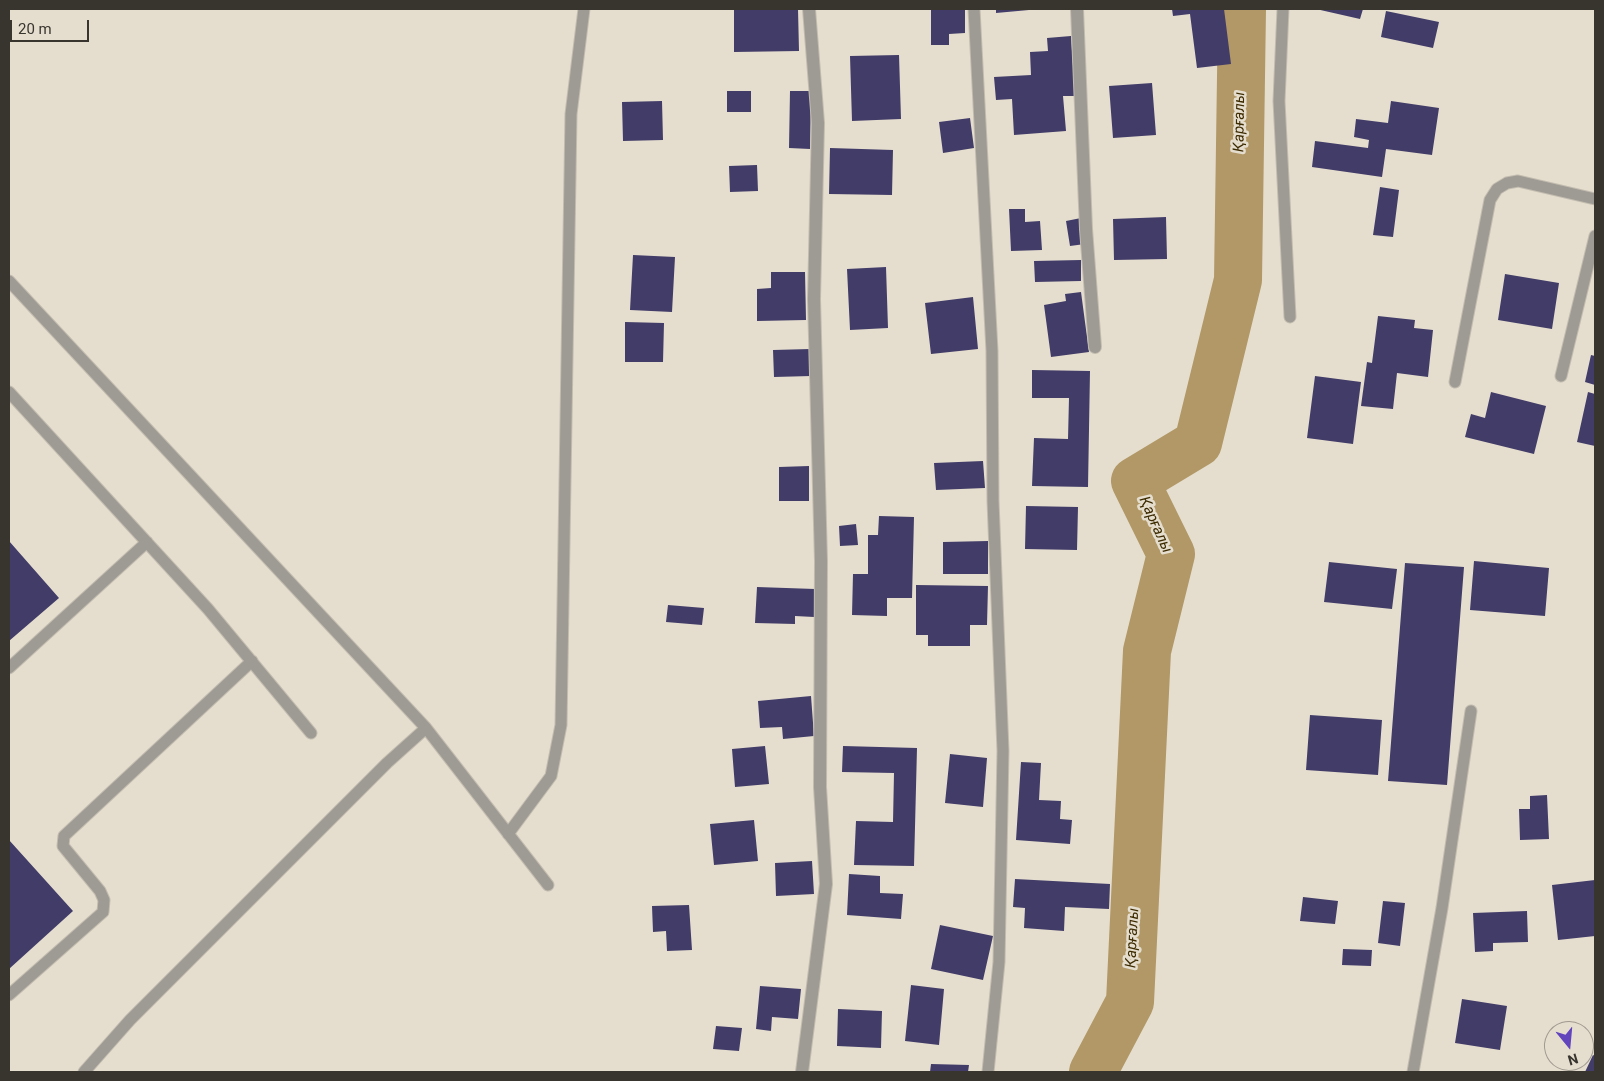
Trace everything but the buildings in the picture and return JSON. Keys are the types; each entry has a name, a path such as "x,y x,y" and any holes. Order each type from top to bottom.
{"street":[{"path":"802,1072 826,884 820,787 821,561 814,300 818,123 808,9"},
{"path":"1078,9 1086,229 1095,348"}],"lane":[{"path":"508,834 551,776 562,725 571,114 584,9"},
{"path":"974,9 992,351 993,501 1003,751 999,962 988,1072"},
{"path":"1283,9 1279,101 1290,317"},
{"path":"1455,382 1490,200 1497,189 1507,183 1518,181 1595,199"},
{"path":"1561,376 1595,236"},
{"path":"9,281 426,728 548,884"},
{"path":"9,392 208,609 311,733"},
{"path":"9,668 147,542"},
{"path":"9,995 103,912 104,900 100,891 63,846 64,836 252,661"},
{"path":"1413,1072 1442,908 1472,711"},
{"path":"84,1072 143,1006 387,763 426,728"}],"waterway":[{"name":"Қарғалы","path":"1093,1072 1130,1002 1147,651 1171,554 1135,481 1198,443 1238,280 1242,9"}]}
